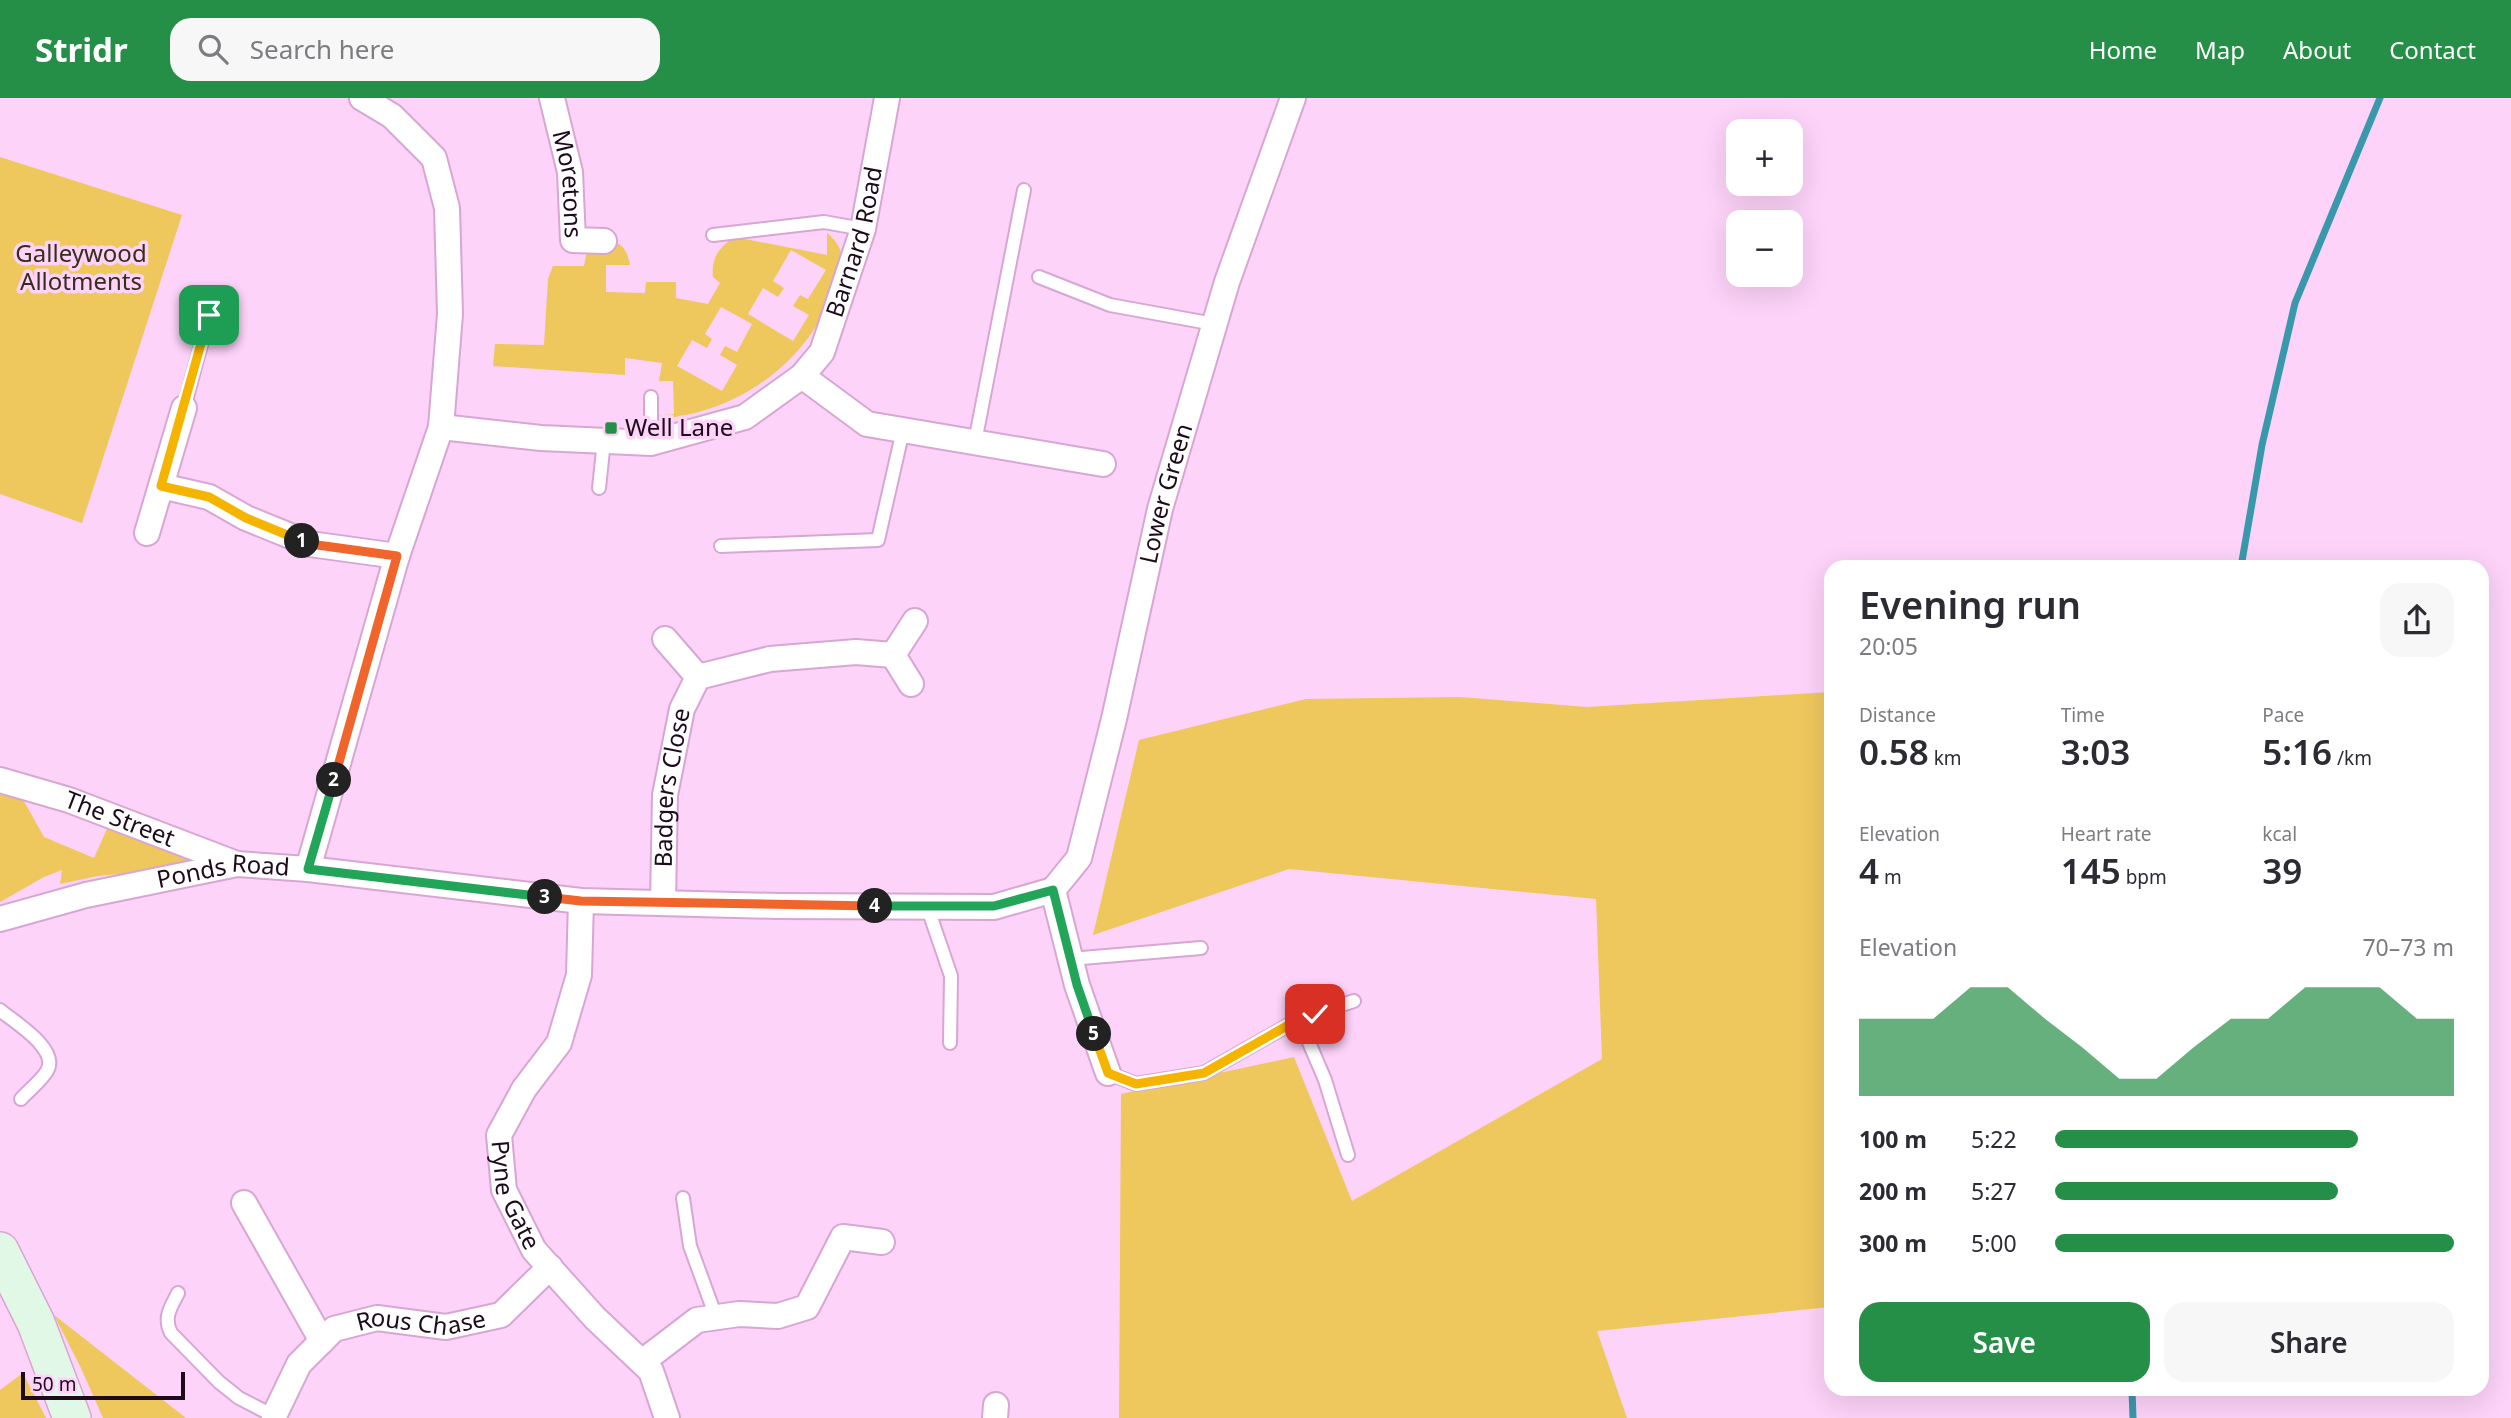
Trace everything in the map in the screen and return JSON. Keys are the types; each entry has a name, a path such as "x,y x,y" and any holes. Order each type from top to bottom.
{"main road":[{"path":"0,1251 36,1323 72,1418"}],"street":[{"path":"308,869 397,556 442,427 450,314 447,208 434,158 392,116 362,98"},
{"name":"Moretons","path":"552,98 570,172 573,240 604,241"},
{"name":"Barnard Road","path":"442,427 541,438 651,443 745,417 802,376 822,352 863,229 887,98"},
{"name":"Lower Green","path":"1053,890 1079,858 1114,719 1160,509 1227,282 1293,98"},
{"path":"802,376 867,424 1103,464"},
{"path":"148,533 184,408"},
{"path":"161,486 209,497 246,518 310,544 397,556"},
{"path":"911,684 893,655 915,621"},
{"name":"Badgers Close","path":"665,639 698,677"},
{"name":"Badgers Close","path":"663,903 665,795 682,709 698,677 770,659 856,652 893,655"},
{"name":"The Street","path":"0,780 69,800 237,864"},
{"name":"Ponds Road","path":"0,919 86,895 237,864 308,869 581,901 994,906 1053,890"},
{"path":"1053,890 1070,959 1108,1073"},
{"name":"Pyne Gate","path":"581,901 579,975 559,1043 524,1089 499,1135 503,1190 534,1250 595,1318 651,1371 667,1418"},
{"name":"Rous Chase","path":"244,1203 322,1341"},
{"path":"642,1362 697,1320 739,1314 778,1315 807,1307 844,1237 882,1242"},
{"name":"Rous Chase","path":"274,1416 299,1364 334,1329 377,1318 446,1327 501,1315 550,1267"}],"lane":[{"path":"975,442 1024,190"},
{"path":"713,235 824,222 863,229"},
{"path":"1039,277 1110,305 1214,324"},
{"path":"184,408 209,315"},
{"path":"651,397 651,443"},
{"path":"721,546 878,540 903,430"},
{"path":"599,488 604,441"},
{"path":"927,906 951,976 950,1043"},
{"path":"1070,959 1201,948"},
{"path":"1108,1073 1136,1084 1204,1073 1299,1019 1354,1001"},
{"path":"0,1010 43,1045 50,1061 48,1069 21,1099"},
{"path":"1299,1019 1325,1080 1348,1155"},
{"path":"683,1198 690,1246 716,1317"},
{"path":"178,1293 167,1315 167,1325 171,1333 229,1390 274,1416"}],"green space":[{"name":"Galleywood Allotments","path":"0,157 182,215 82,523 0,494"},
{"path":"827,233 841,251 841,263 826,306 812,332 777,371 758,385 718,406 696,413 651,419 651,416 674,414 673,381 659,381 662,363 625,358 625,375 493,366 495,344 544,345 548,279 553,266 584,266 587,251 609,243 624,248 630,265 606,265 606,292 645,293 646,282 676,282 676,298 708,304 720,283 713,277 715,259 720,249 735,237 827,255","holes":["791,250 826,270 808,299 800,295 793,306 809,315 793,341 748,314 763,288 778,297 784,288 773,281","721,307 752,324 737,352 725,346 720,355 737,365 722,391 677,366 692,340 707,348 712,339 705,334"]},
{"path":"1824,692 1824,1308 1597,1331 1627,1418 1119,1418 1121,1094 1294,1057 1352,1201 1602,1059 1596,899 1289,869 1093,935 1139,740 1306,699 1460,697 1587,707"},
{"path":"0,782 21,796 44,837 94,858 111,820 186,851 188,859 178,868 98,876 60,884 62,870 0,902"},
{"path":"54,1315 186,1418 103,1418"},
{"path":"23,1373 46,1418 0,1418 0,1390"}],"waterway":[{"path":"2242,560 2262,445 2295,303 2380,98"},
{"path":"2132,1396 2133,1418"}],"place":[{"name":"Well Lane","path":"611,428"}],"route":[{"path":"209,315 161,486 209,497 246,518 310,544 397,556 308,869 581,901 778,906 994,906 1053,890 1077,985 1108,1073 1136,1084 1204,1073 1299,1019 1315,1014"}]}
